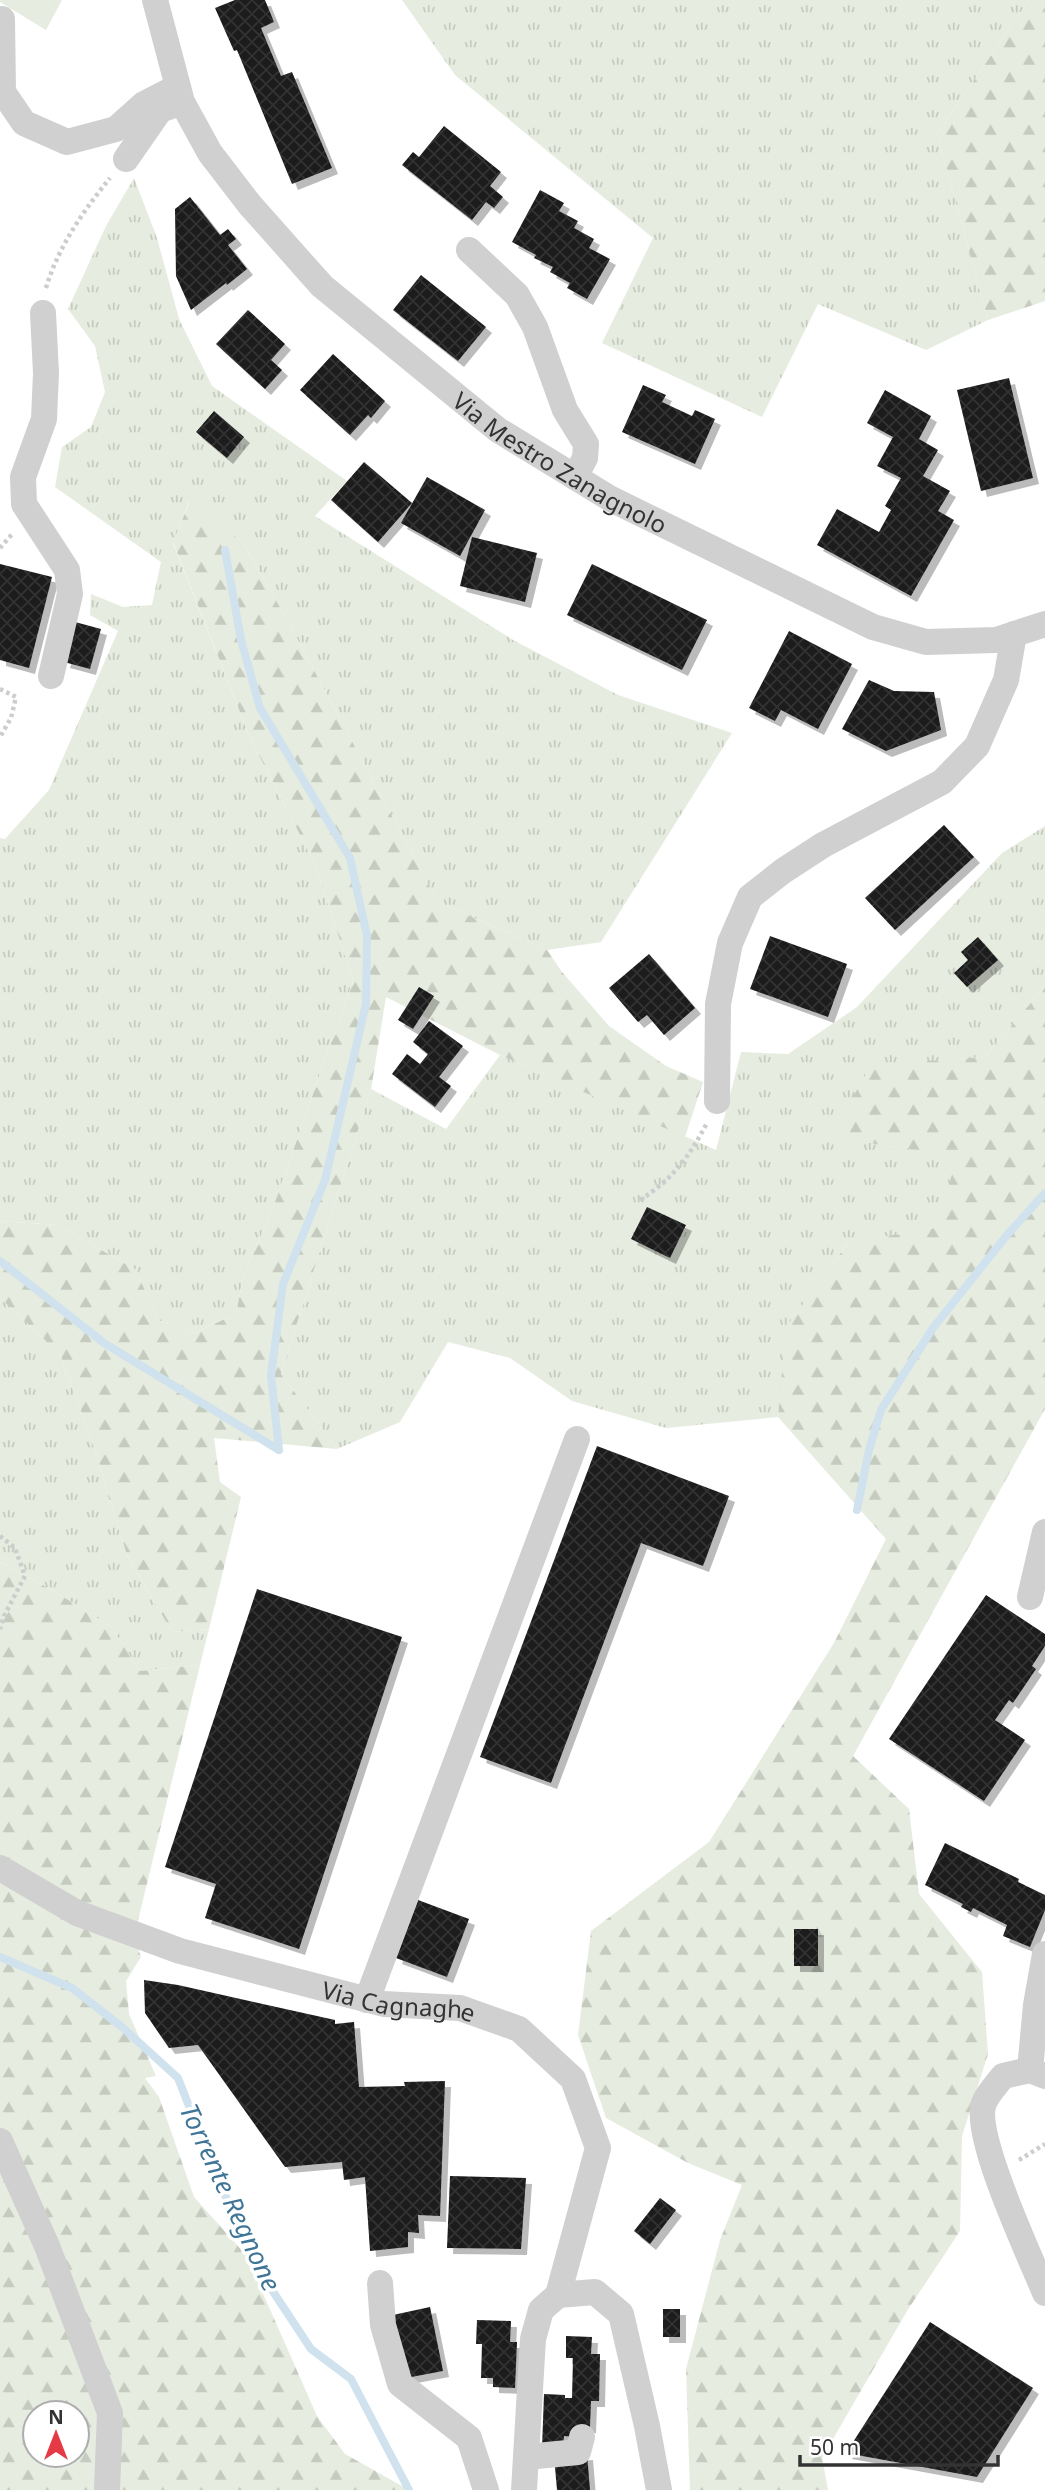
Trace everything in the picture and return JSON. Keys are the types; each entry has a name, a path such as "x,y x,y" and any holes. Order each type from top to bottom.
{"street":[{"path":"155,0 179,94"},
{"path":"2,19 3,92 24,123 66,142 116,129 144,104 179,94"},
{"path":"126,159 160,110 179,94"},
{"name":"Via Mestro Zanagnolo","path":"179,94 211,153 250,205 322,286 498,430 611,499 873,627 926,642 996,640 1045,624"},
{"path":"469,250 517,295 535,327 565,410 586,444 585,458 575,477"},
{"path":"43,313 46,373 44,419 23,477 24,504 68,570 70,594 51,676"},
{"path":"717,1101 718,1004 730,943 750,897 823,845 942,782 977,746 1006,680 1014,634"},
{"path":"367,2000 577,1438"},
{"path":"1030,1597 1045,1532"},
{"name":"Via Cagnaghe","path":"0,1868 77,1913 180,1951 384,2004 460,2008 519,2029 573,2079 598,2148 558,2295"},
{"path":"1045,1954 1035,2005 1037,2073 1003,2076 984,2104 982,2128 996,2173 1045,2293"},
{"path":"0,2141 47,2246 110,2413 107,2490"},
{"path":"380,2283 383,2325 400,2384 469,2438 486,2490"},
{"path":"524,2490 533,2339 541,2310 558,2295 595,2292 621,2314 648,2426 659,2490"},
{"path":"526,2457 578,2452 582,2437"}],"path":[{"path":"43,313 44,293 57,261 86,207 126,159"},
{"path":"0,689 16,697 11,718 0,737"},
{"path":"640,1200 664,1185 687,1157 717,1101"},
{"path":"0,1536 15,1548 25,1576 0,1629"}],"green space":[{"path":"0,0 62,0 46,30"},
{"path":"402,0 1029,0 937,134 988,320 926,350 818,304 762,417 602,343 653,238 455,75"},
{"path":"1029,0 1045,0 1045,301 988,320 937,134"},
{"path":"134,178 157,238 179,319 212,386 347,481 315,516 513,640 618,695 732,733 601,942 547,950 438,902 243,543 189,502 173,543 251,740 314,862 353,980 274,1205 243,1277 236,1314 194,1333 158,1320 136,1270 58,1225 0,1221 0,838 5,839 49,790 118,631 90,615 91,594 123,607 152,605 161,562 55,487 62,447 91,427 105,392 95,346 68,309 106,226"},
{"path":"190,501 243,543 438,902 547,950 562,972 609,1026 666,1066 703,1082 685,1137 500,1055 386,997 371,1089 281,1374 337,1449 214,1438 220,1482 241,1497 209,1629 172,1632 127,1555 95,1450 60,1354 0,1298 0,1221 58,1225 136,1270 158,1320 194,1333 236,1314 243,1277 274,1205 353,980 314,862 251,740 173,542"},
{"path":"1045,826 1045,986 985,1057 871,1066 887,1146 957,1154 940,1227 847,1244 787,1327 778,1417 666,1428 572,1401 510,1358 448,1342 400,1422 337,1449 281,1374 371,1089 446,1129 500,1055 716,1150 741,1052 788,1054 857,1007 1002,853"},
{"path":"1045,986 1045,1409 853,1756 909,1809 919,1894 982,1972 988,2054 962,2136 960,2231 907,2311 822,2458 828,2490 690,2490 686,2369 720,2240 742,2185 688,2163 606,2118 578,2035 591,1931 709,1842 834,1643 886,1539 778,1417 786,1327 848,1243 940,1227 956,1155 831,1136 871,1065 985,1057"},
{"path":"0,1298 60,1354 95,1450 127,1555 172,1632 209,1629 200,1665 140,1671 111,1627 54,1591 0,1562"},
{"path":"0,1562 54,1591 111,1627 140,1671 200,1665 134,1937 141,1957 126,1981 129,2014 156,2076 145,2078 159,2097 194,2197 246,2255 317,2416 345,2454 409,2490 0,2490"}],"building":[{"path":"235,0 265,0 274,22 261,28 281,76 292,72 332,168 292,184 237,50 234,51 215,8"},
{"path":"444,126 501,172 490,186 503,197 494,208 486,202 472,220 402,165 413,152 419,157"},
{"path":"540,190 564,203 559,211 578,221 574,228 594,239 589,248 610,259 587,299 567,288 570,283 550,272 553,267 534,258 536,255 512,242"},
{"path":"190,197 220,235 228,229 236,239 228,245 247,269 191,310 176,276 175,209"},
{"path":"421,275 486,327 458,361 393,310"},
{"path":"248,310 285,344 271,360 282,370 265,389 216,344"},
{"path":"333,354 385,401 371,418 368,415 350,435 300,390"},
{"path":"1009,378 1033,478 981,491 957,390"},
{"path":"643,385 666,395 662,402 692,416 695,410 715,419 695,464 622,432"},
{"path":"885,390 931,416 919,439 938,450 923,476 950,491 938,511 954,520 911,596 817,545 837,509 879,532 891,510 885,506 901,478 877,466 893,437 867,423"},
{"path":"214,411 244,437 227,458 196,432"},
{"path":"364,462 412,503 378,542 331,500"},
{"path":"427,477 485,510 460,556 401,523"},
{"path":"472,537 537,553 525,602 460,586"},
{"path":"0,564 52,577 29,668 0,660"},
{"path":"592,564 707,620 682,670 567,615"},
{"path":"75,622 101,629 90,669 64,662"},
{"path":"789,631 852,664 818,729 781,710 775,721 749,708"},
{"path":"869,680 894,691 934,692 941,730 886,751 842,729"},
{"path":"944,825 974,857 895,930 865,898"},
{"path":"770,936 847,964 828,1017 750,989"},
{"path":"978,937 998,960 967,987 954,973 968,960 961,952"},
{"path":"649,954 695,1008 664,1035 647,1015 638,1022 609,988"},
{"path":"419,987 434,996 413,1029 398,1020"},
{"path":"429,1021 463,1046 439,1077 451,1086 435,1107 392,1074 407,1054 420,1064 428,1054 413,1042"},
{"path":"647,1207 686,1225 670,1258 631,1239"},
{"path":"597,1446 729,1496 703,1566 641,1543 551,1783 480,1757"},
{"path":"257,1589 402,1637 299,1949 205,1918 216,1884 165,1867"},
{"path":"986,1595 1045,1634 1045,1646 1032,1666 1036,1669 1013,1703 1009,1700 995,1720 1025,1740 984,1801 889,1739"},
{"path":"945,1843 1019,1879 1018,1882 1045,1895 1045,1910 1030,1947 1003,1936 1007,1925 973,1908 971,1912 961,1907 963,1904 925,1885"},
{"path":"418,1900 469,1919 447,1977 396,1958"},
{"path":"794,1929 818,1929 818,1966 794,1966"},
{"path":"144,1980 335,2020 335,2024 354,2022 359,2087 405,2086 404,2082 445,2081 440,2216 418,2215 419,2233 408,2232 408,2247 370,2251 365,2177 344,2180 342,2162 285,2167 198,2045 169,2048 145,2013"},
{"path":"450,2176 526,2178 521,2249 447,2248"},
{"path":"660,2198 676,2210 650,2244 634,2231"},
{"path":"430,2307 443,2371 406,2378 393,2315"},
{"path":"663,2309 680,2309 680,2337 663,2337"},
{"path":"477,2320 511,2321 510,2342 517,2342 515,2388 493,2387 493,2378 481,2378 482,2344 476,2344"},
{"path":"930,2322 1033,2388 977,2477 846,2453"},
{"path":"566,2336 592,2337 591,2354 600,2354 599,2401 591,2401 590,2427 576,2427 576,2437 564,2436 563,2449 542,2448 544,2394 572,2398 573,2358 566,2358"},
{"path":"587,2454 590,2490 557,2490 554,2456"}],"waterway":[{"path":"225,550 241,640 260,708 350,858 367,936 366,1004 325,1180 283,1284 271,1375 279,1450"},
{"path":"857,1510 869,1450 881,1410 933,1328 1007,1235 1045,1193"},
{"path":"0,1261 104,1343 279,1450"},
{"name":"Torrente Regnone","path":"0,1957 72,1988 122,2027 178,2078 220,2185 270,2287 311,2349 351,2379 409,2490"}]}
